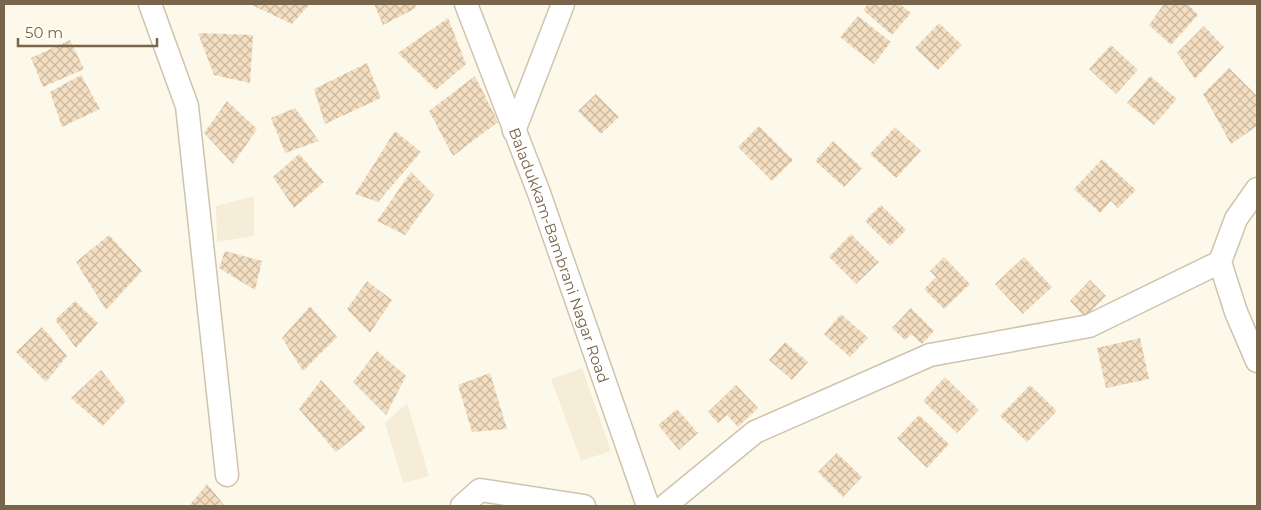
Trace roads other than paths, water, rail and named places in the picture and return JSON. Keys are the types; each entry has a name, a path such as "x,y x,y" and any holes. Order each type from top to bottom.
{"street":[{"path":"150,4 188,106 227,476"},
{"name":"Baladukkam-Bambrani Nagar Road","path":"466,4 539,193 648,506"},
{"path":"514,131 563,4"},
{"path":"1257,190 1236,219 1220,262 1236,312 1257,361"},
{"path":"665,506 755,432 930,355 1089,326 1220,262"},
{"path":"462,506 480,490 584,506"}]}
